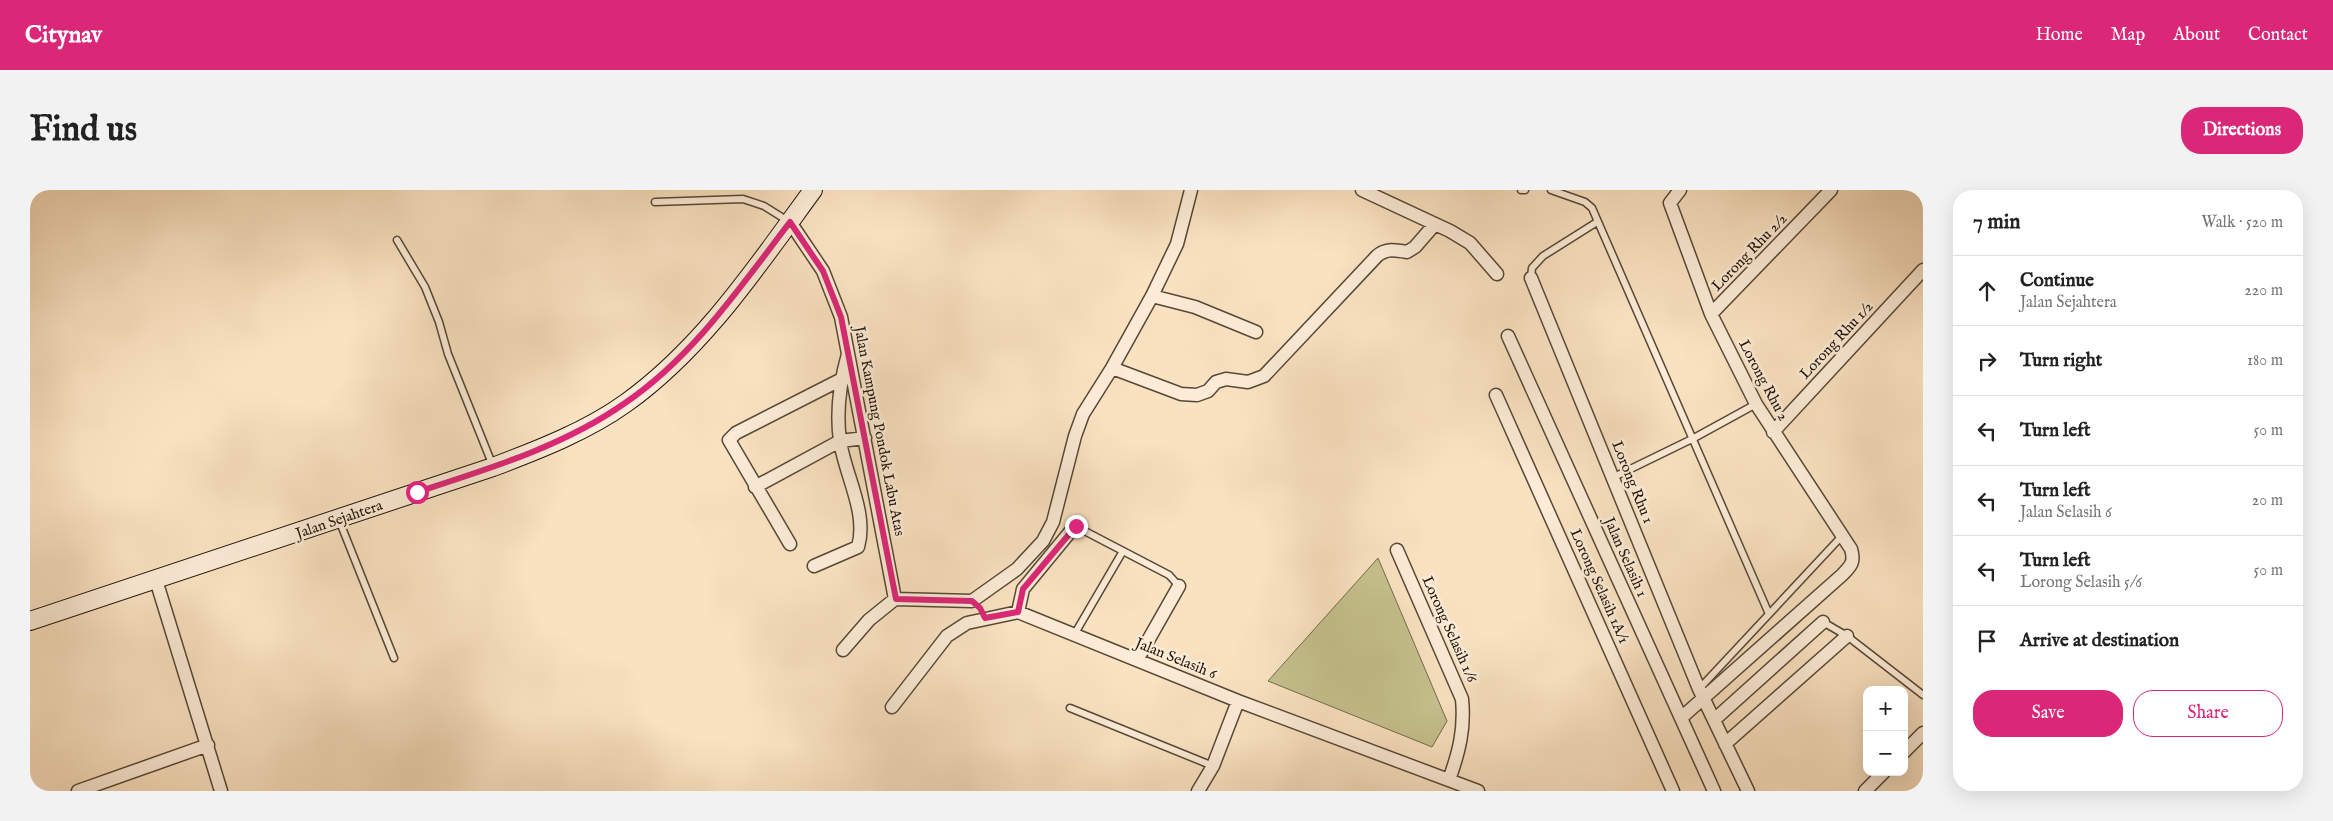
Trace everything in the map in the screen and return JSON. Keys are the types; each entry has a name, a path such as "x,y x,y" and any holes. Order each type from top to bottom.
{"main road":[{"name":"Jalan Sejahtera","path":"30,621 493,467 598,421 647,387 684,353 738,291 814,190"}],"street":[{"path":"843,650 869,620 896,599 972,601 1017,569 1043,541 1053,522 1074,436 1083,414 1112,368 1152,296 1177,244 1192,190"},
{"path":"1362,190 1435,224 1470,243 1497,274"},
{"name":"Lorong Rhu 2","path":"1680,190 1670,203 1711,314 1756,404 1841,537 1851,549 1854,559 1842,575 1701,694"},
{"name":"Lorong Rhu 2/2","path":"1711,314 1830,190"},
{"name":"Jalan Kampung Pondok Labu Atas","path":"790,222 823,271 841,317 896,599"},
{"path":"1112,368 1181,394 1197,395 1208,391 1216,382 1226,380 1248,382 1264,376 1377,256 1383,252 1395,250 1407,252 1415,247 1435,224"},
{"name":"Lorong Rhu 1/2","path":"1773,432 1923,270"},
{"name":"Lorong Rhu 1","path":"1531,278 1614,477 1701,694 1748,791"},
{"path":"1152,296 1195,306 1256,332"},
{"name":"Jalan Selasih 1","path":"1508,336 1714,791"},
{"path":"814,566 858,547 861,537 860,522 840,441 840,380 849,351"},
{"path":"790,544 729,440 736,433 840,380"},
{"name":"Lorong Selasih 1A/1","path":"1496,395 1673,791"},
{"path":"756,487 840,441 865,438"},
{"path":"892,707 947,636 967,623 1018,612 1023,589 1076,526"},
{"name":"Lorong Selasih 1/6","path":"1397,550 1462,699 1464,720 1462,741 1449,780"},
{"path":"156,580 221,791"},
{"path":"1137,660 1179,586"},
{"path":"972,601 980,608 985,618"},
{"name":"Jalan Selasih 6","path":"1018,612 1238,701 1478,791"},
{"path":"1714,720 1823,622"},
{"path":"1725,744 1847,636"},
{"path":"1681,718 1701,694"},
{"path":"1198,791 1213,766 1238,701"},
{"path":"1908,748 1923,733"},
{"path":"78,791 208,745"},
{"path":"1864,791 1880,776"}],"lane":[{"path":"1520,190 1525,190"},
{"path":"1551,190 1585,202 1592,208 1694,438 1769,614"},
{"path":"655,202 743,199 764,206 790,222"},
{"path":"1531,278 1532,268 1543,256 1597,222"},
{"path":"397,240 424,287 439,322 448,354 493,467"},
{"path":"1614,477 1694,438 1756,404"},
{"path":"338,519 394,658"},
{"path":"1076,526 1169,575 1179,586"},
{"path":"1701,694 1769,614 1841,537"},
{"path":"1074,635 1123,551"},
{"path":"1823,622 1847,636 1923,695"},
{"path":"1070,708 1213,766"}],"shaded area":[{"path":"1378,558 1447,721 1432,747 1268,681"}],"route":[{"path":"417,492 493,467 528,453 598,421 626,403 647,387 684,353 738,291 790,222 823,271 841,317 896,599 972,601 980,608 985,618 1018,612 1023,589 1076,526"}]}
